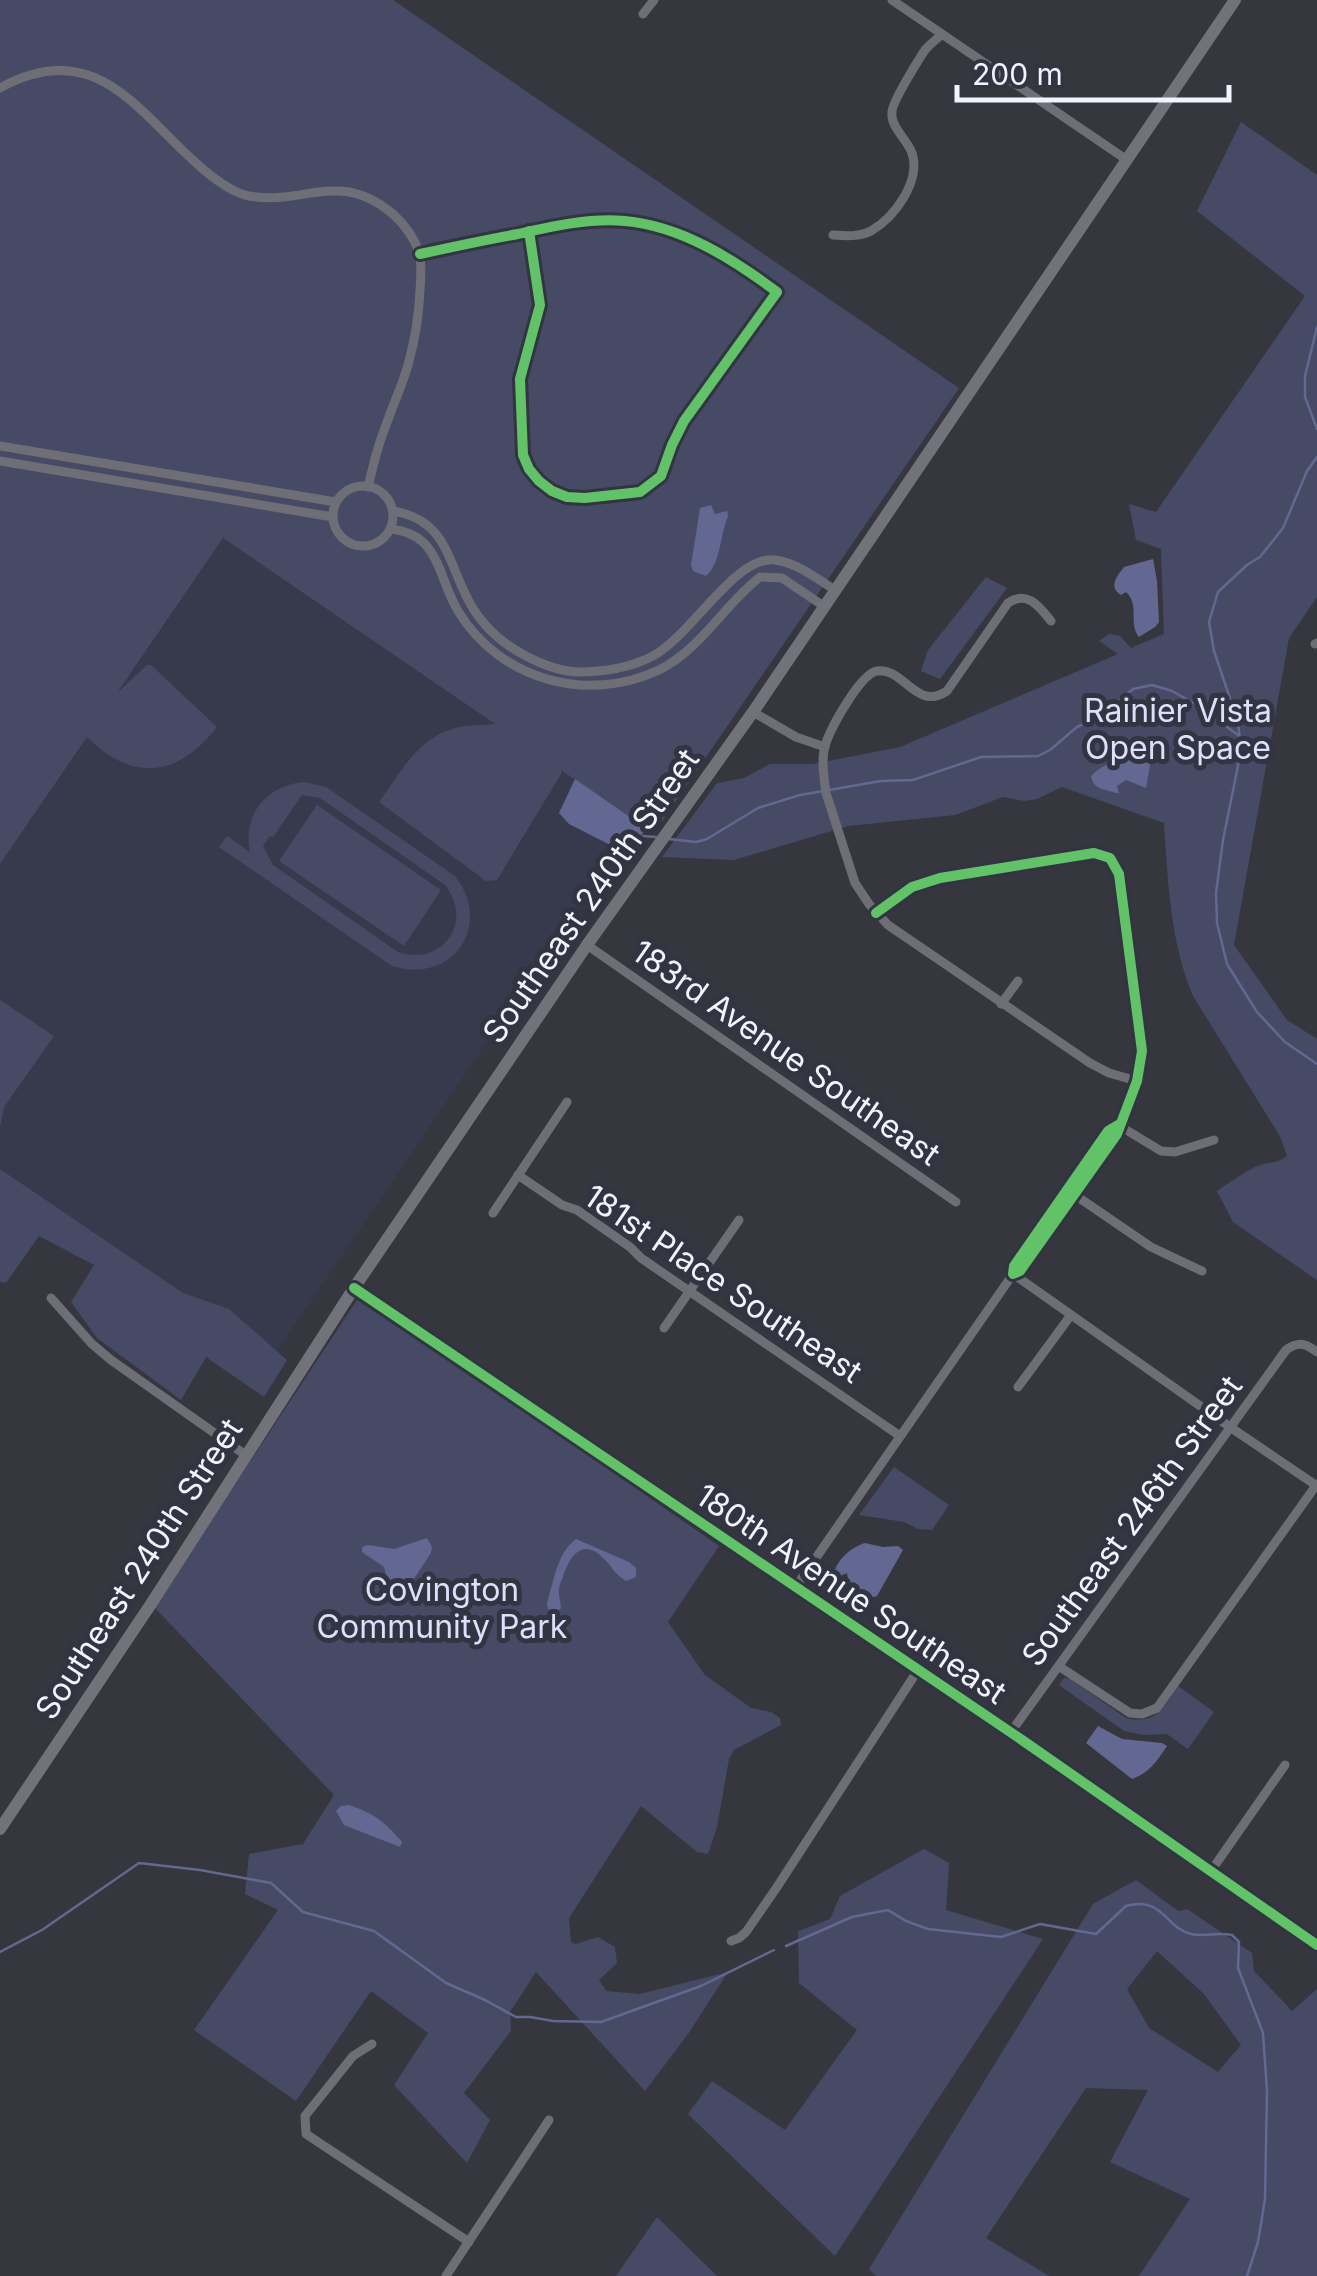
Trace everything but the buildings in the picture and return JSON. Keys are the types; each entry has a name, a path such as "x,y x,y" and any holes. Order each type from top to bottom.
{"main road":[{"name":"Southeast 240th Street","path":"0,1829 248,1456 354,1288 587,945 754,712 1236,0"},
{"name":"180th Avenue Southeast","path":"354,1288 1317,1944"}],"street":[{"path":"643,14 654,0"},
{"path":"892,0 1127,160"},
{"path":"833,235 870,232 902,201 914,168 911,151 893,122 891,110 926,50 942,34"},
{"path":"0,88 43,72 62,71 98,78 118,88 216,180 246,196 278,198 336,190 358,194 382,205 399,220 420,254 419,313 408,365 368,487"},
{"path":"420,254 529,231 594,220 628,221 661,228 736,261 777,292 684,421 661,476 640,492 567,497 552,491 530,469 524,454 520,379 540,304 529,231"},
{"path":"0,446 336,502"},
{"path":"0,461 333,517"},
{"path":"368,487 384,495 393,511 390,529 373,545 357,546 338,533 333,517 336,502 343,494 352,488 368,487"},
{"path":"393,511 406,513 434,531 447,548 469,602 482,623 498,638 536,662 572,672 603,671 654,656 679,637 732,579 760,561 777,560 836,590"},
{"path":"390,529 409,531 430,549 458,611 472,630 494,652 542,680 607,686 660,670 682,656 760,577 782,578 824,607"},
{"path":"797,587 807,573"},
{"path":"1051,621 1026,597 1018,596 1008,602 946,691 936,697 922,695 886,672 876,671 865,678 845,706 825,747 826,792 849,869 876,913 899,934 1090,1064 1136,1081"},
{"path":"707,608 719,618"},
{"path":"754,712 796,737 825,747"},
{"path":"795,1588 1013,1274 1014,1266 1070,1192 1108,1131 1118,1125 1136,1081 1142,1052 1119,874 1110,858 1094,854 940,878 912,886 876,913"},
{"name":"183rd Avenue Southeast","path":"587,945 956,1202"},
{"path":"1001,1004 1018,981"},
{"path":"493,1212 567,1102"},
{"path":"1118,1125 1161,1151 1175,1152 1214,1140"},
{"name":"181st Place Southeast","path":"518,1175 562,1205 577,1210 900,1436"},
{"path":"1070,1192 1151,1247 1202,1272"},
{"path":"664,1328 739,1220"},
{"path":"1013,1274 1317,1485 1156,1708 1142,1714 1130,1713 1060,1666"},
{"path":"51,1298 111,1360 248,1456"},
{"path":"1018,1387 1071,1315"},
{"name":"Southeast 246th Street","path":"1011,1732 1286,1350 1306,1344 1317,1352"},
{"path":"731,1941 746,1932 918,1670"},
{"path":"1211,1871 1285,1765"},
{"path":"372,2044 353,2056 305,2116 306,2134 468,2242"},
{"path":"446,2276 549,2120"}],"shaded area":[{"path":"711,505 715,514 727,511 728,516 717,556 706,576 693,571 691,565 700,508"},
{"path":"223,538 637,821 273,1357 0,1177 0,864"},
{"path":"1153,559 1159,622 1139,637 1130,597 1126,592 1117,592 1115,581 1124,567"},
{"path":"1142,750 1148,752 1150,765 1146,788 1126,780 1117,786 1116,793 1094,784 1091,776 1096,771"},
{"path":"575,779 646,828 630,853 569,824 559,813"},
{"path":"427,1538 431,1553 407,1589 400,1592 389,1587 384,1567 362,1552 362,1547 368,1545 394,1549"},
{"path":"576,1539 629,1562 636,1568 636,1577 626,1581 595,1552 577,1552 561,1583 561,1609 552,1612 547,1603 557,1568"},
{"path":"865,1543 898,1546 903,1550 873,1597 849,1586 847,1573 838,1577 834,1573 845,1555"},
{"path":"1098,1726 1122,1739 1167,1746 1148,1770 1132,1779 1086,1743"},
{"path":"349,1805 384,1823 402,1842 400,1847 344,1825 336,1811"}],"green space":[{"path":"0,0 393,0 959,388 654,833 561,770 497,880 486,881 379,802 409,760 437,735 455,728 495,724 223,538 117,693 151,665 217,727 187,756 155,768 121,762 87,737 0,864"},
{"name":"Rainier Vista Open Space","path":"1241,122 1317,175 1317,597 1289,638 1234,945 1287,1020 1317,1039 1317,1280 1233,1222 1217,1191 1255,1167 1287,1156 1281,1138 1193,996 1185,975 1171,911 1164,823 1062,787 1037,799 1003,797 955,815 848,826 734,860 662,857 717,783 744,778 770,764 813,764 900,747 1118,654 1099,641 1109,634 1120,636 1131,648 1164,634 1161,549 1136,540 1129,504 1156,512 1305,296 1197,211"},
{"path":"986,577 1007,588 940,679 921,671 928,650"},
{"path":"304,782 326,787 455,876 466,895 470,913 468,931 449,959 414,970 392,966 219,847 227,836 250,852 250,826 260,804 291,784","holes":["302,795 320,798 445,885 453,899 455,926 440,947 414,955 398,952 273,865 263,846 270,836"]},
{"path":"317,805 441,890 404,946 279,861"},
{"path":"0,1000 54,1036 4,1107 0,1127"},
{"path":"0,1169 183,1293 229,1309 287,1360 264,1397 206,1357 181,1400 97,1338 71,1302 94,1265 39,1236 6,1283 0,1282"},
{"name":"Covington Community Park","path":"357,1300 719,1546 668,1622 705,1675 751,1708 771,1712 780,1718 781,1725 734,1750 708,1854 697,1852 641,1806 569,1918 571,1942 598,1937 615,1947 617,1963 599,1980 606,1991 640,1994 728,1972 688,2034 645,2091 536,1972 510,2012 511,2031 464,2093 490,2120 467,2163 394,2085 428,2033 371,1991 296,2101 194,2030 278,1910 245,1894 249,1854 303,1844 334,1795 154,1607"},
{"path":"894,1467 949,1505 932,1530 859,1515"},
{"path":"1064,1678 1126,1718 1152,1717 1178,1686 1214,1712 1188,1749 1167,1734 1124,1731 1059,1685"},
{"path":"924,1849 949,1863 946,1910 1043,1939 835,2256 688,2114 712,2081 785,2130 857,2030 799,1983 798,1931 830,1919 840,1896"},
{"path":"1136,1880 1178,1911 1187,1909 1252,1953 1254,1971 1292,2011 1317,1989 1317,2276 1139,2276 1190,2199 1110,2162 1148,2090 1086,2088 986,2238 1049,2276 876,2276 869,2269 1093,1904","holes":["1157,1951 1204,1994 1241,2045 1218,2072 1149,2028 1127,1989"]},
{"path":"657,2217 717,2276 616,2276"}],"waterway":[{"path":"1317,327 1305,376 1305,397 1317,429"},
{"path":"1317,457 1283,528 1260,557 1218,592 1209,622 1214,651 1238,722 1241,751 1216,893 1217,923 1227,964 1257,1012 1285,1042 1317,1064"},
{"path":"669,839 707,839 758,808 800,795 881,781 913,780 981,757 1038,756 1133,689 1152,685 1197,705 1238,735"},
{"path":"643,836 656,837"},
{"path":"0,1952 42,1930 139,1863 271,1883 303,1912 374,1931 446,1983 516,2017 601,2022 701,1986 774,1950"},
{"path":"786,1946 852,1917 888,1910 928,1929 1001,1937 1040,1924 1096,1934 1126,1906 1139,1904 1156,1909 1182,1931 1232,1935 1239,1942 1238,1968 1263,2033 1267,2091 1265,2199 1247,2276"}],"cycle path":[{"path":"420,254 518,234 531,231 544,228 571,223 625,221 666,230 706,246 777,292 684,421 661,476 640,492 567,497 539,481 523,455 520,379 540,305 529,231"},
{"path":"876,913 912,887 940,878 1094,853 1110,858 1119,874 1142,1051 1137,1081 1117,1134 1020,1271 1013,1274 1014,1266 1108,1131 1118,1125"},
{"path":"354,1288 1022,1740 1317,1945"}]}
